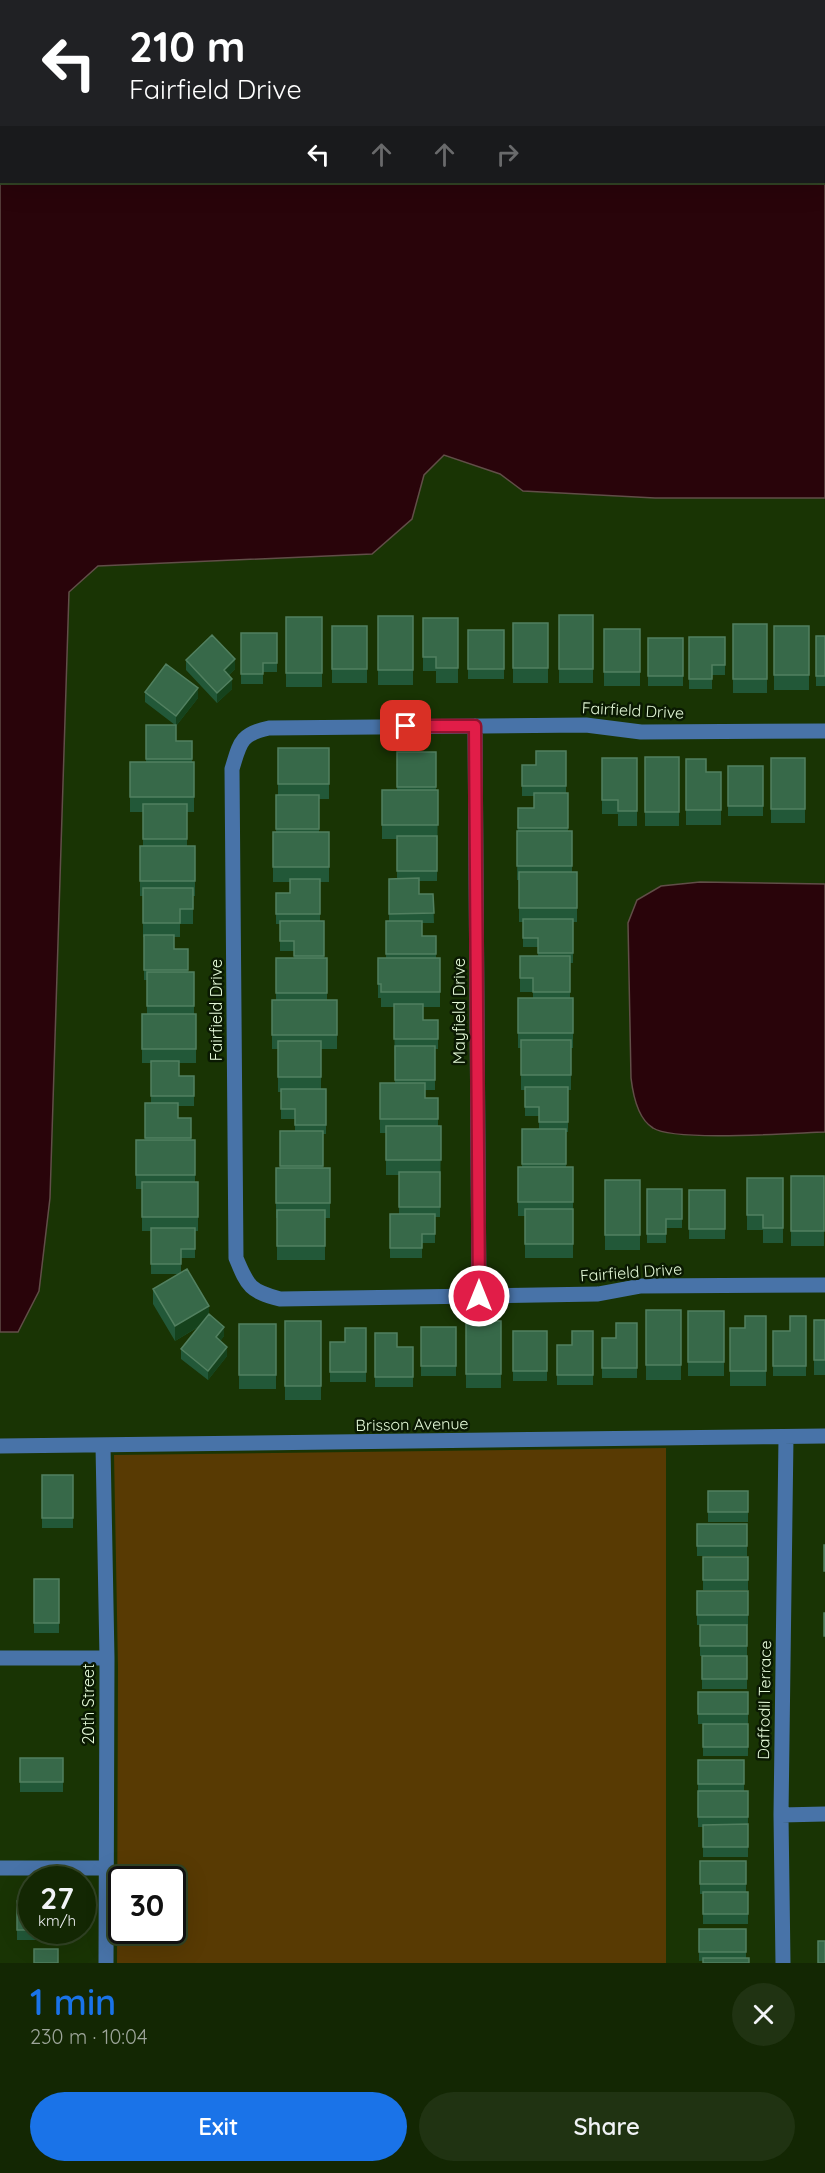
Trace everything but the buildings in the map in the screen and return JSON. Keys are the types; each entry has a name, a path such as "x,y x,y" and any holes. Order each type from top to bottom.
{"street":[{"name":"Fairfield Drive","path":"825,731 641,732 586,725 268,728 252,731 240,744 232,769 236,1258 246,1282 258,1293 280,1299 598,1294 641,1286 825,1285"},
{"name":"Mayfield Drive","path":"475,726 479,1296"},
{"name":"Brisson Avenue","path":"0,1446 825,1436"},
{"name":"Daffodil Terrace","path":"783,1963 781,1815 786,1437"},
{"name":"20th Street","path":"103,1446 107,1658 106,1963"},
{"path":"0,1658 107,1658"},
{"path":"781,1815 825,1814"},
{"path":"0,1868 106,1868"}],"shaded area":[{"path":"0,183 825,183 825,498 655,498 523,491 500,474 444,455 424,475 412,519 372,554 98,566 69,592 50,1198 39,1291 18,1332 0,1332"},
{"path":"700,882 825,884 825,1132 735,1136 684,1135 653,1128 640,1113 631,1078 628,923 637,900 661,886"},
{"path":"666,1448 666,1963 117,1963 117,1944 186,1944 186,1866 117,1866 118,1667 114,1455"}],"route":[{"path":"406,726 475,726 479,1296"}]}
